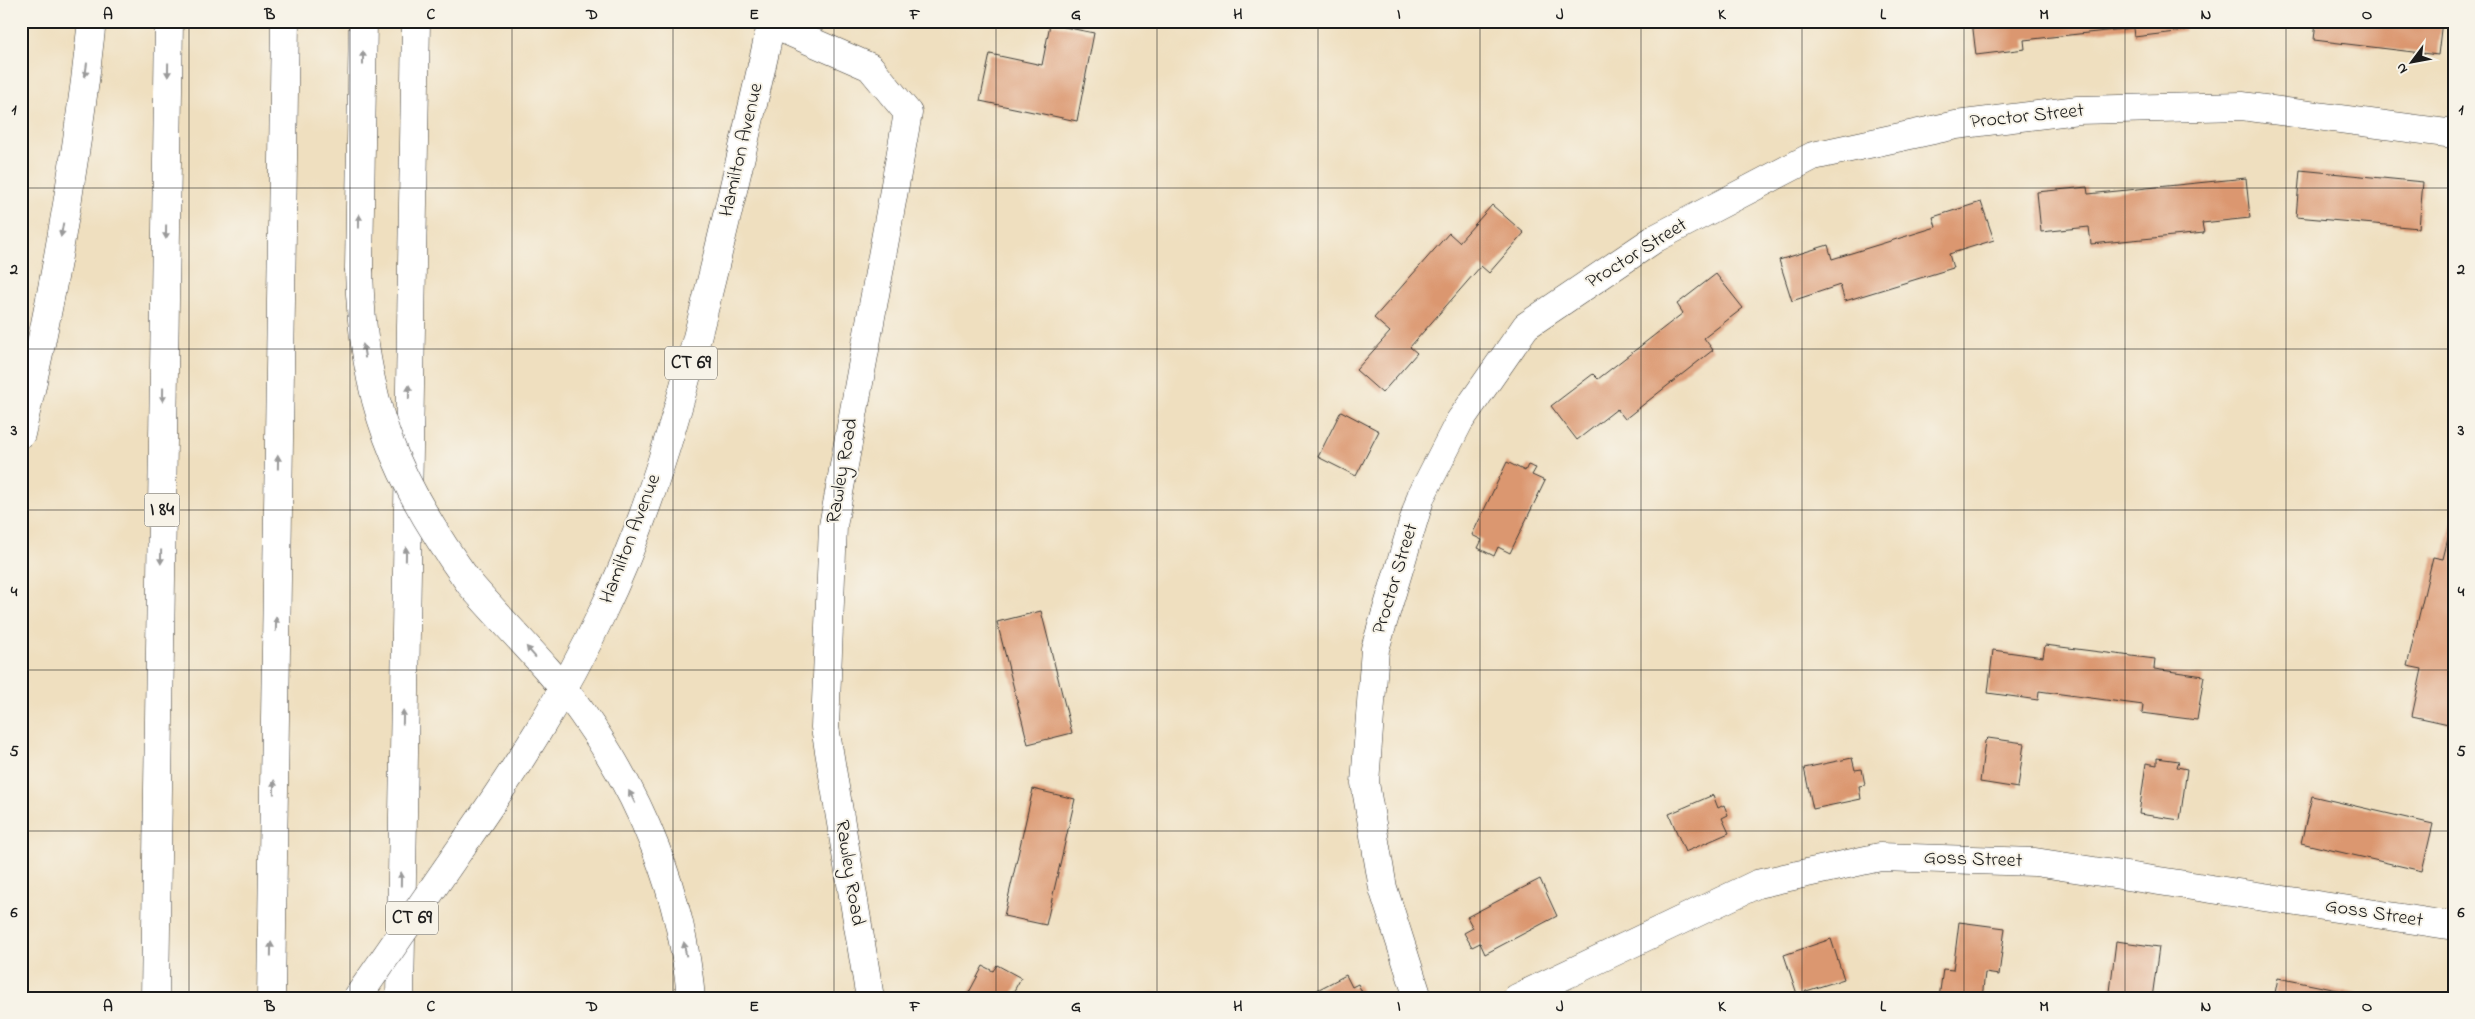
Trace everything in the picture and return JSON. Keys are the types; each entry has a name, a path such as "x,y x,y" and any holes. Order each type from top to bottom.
{"main road":[{"path":"21,434 56,265 72,174 92,21"},
{"name":"I 84","path":"155,998 169,21"},
{"path":"271,998 285,21"},
{"path":"364,21 359,270 364,351 373,396 382,425 405,481 421,512 470,584 563,689 595,731 615,765 652,837 675,902 688,967 691,998"},
{"path":"400,998 416,21"},
{"name":"Hamilton Avenue","path":"357,998 531,744 563,689 602,615 622,568 674,421 717,258 771,22"},
{"name":"Rawley Road","path":"771,22 870,67 908,113 833,526 825,727 870,998"},
{"name":"Proctor Street","path":"1418,998 1383,888 1366,783 1375,649 1421,496 1459,422 1526,326 1656,238 1813,156 1956,125 2078,110 2242,106 2454,134"},
{"name":"Goss Street","path":"1517,998 1757,884 1880,857 2034,862 2454,926"}],"building":[{"path":"1972,21 2184,21 2185,31 2134,37 2133,28 2024,40 2025,49 1976,55"},
{"path":"2316,21 2442,21 2438,55 2314,40"},
{"path":"1050,24 1094,33 1077,121 980,101 990,54 1042,65"},
{"path":"2300,170 2423,182 2419,228 2296,217"},
{"path":"2246,178 2250,218 2202,223 2204,233 2091,244 2089,227 2041,232 2037,192 2087,187 2088,194"},
{"path":"1981,202 1994,240 1949,254 1953,268 1845,301 1840,285 1792,301 1779,260 1828,245 1832,259 1936,227 1933,217"},
{"path":"1492,205 1524,233 1489,273 1481,266 1410,347 1417,353 1382,393 1356,370 1390,332 1374,318 1449,233 1459,242"},
{"path":"1716,274 1743,308 1704,338 1713,350 1625,419 1617,409 1577,440 1551,406 1593,374 1598,379 1683,313 1677,304"},
{"path":"1341,411 1379,431 1356,476 1318,457"},
{"path":"1507,462 1525,471 1528,465 1536,468 1532,475 1545,481 1510,553 1498,547 1494,556 1478,548 1482,540 1472,535"},
{"path":"2454,514 2453,725 2412,716 2422,669 2407,666 2433,557 2443,559"},
{"path":"1041,611 1072,733 1028,744 997,622"},
{"path":"2045,645 2155,659 2154,669 2204,676 2197,720 2142,713 2143,705 2039,691 2038,700 1988,693 1993,650 2043,657"},
{"path":"1988,738 2024,743 2018,788 1980,782 1985,741"},
{"path":"1852,758 1855,770 1862,769 1865,785 1859,786 1861,799 1813,809 1804,768"},
{"path":"2157,758 2179,761 2177,767 2187,769 2180,820 2139,814 2146,763 2157,765"},
{"path":"1033,789 1075,799 1046,925 1004,916"},
{"path":"1713,795 1718,808 1724,805 1728,815 1722,818 1729,833 1685,852 1669,814"},
{"path":"2312,796 2433,824 2422,871 2301,843"},
{"path":"1540,879 1557,916 1485,954 1480,943 1472,947 1464,933 1473,928 1467,917"},
{"path":"1959,922 2005,928 1999,975 1985,973 1982,998 1939,998 1943,969 1953,970"},
{"path":"1831,939 1844,979 1797,994 1784,955"},
{"path":"2116,941 2159,947 2152,998 2119,998 2120,993 2110,992"},
{"path":"997,965 1021,978 1010,998 966,998 983,966 993,971"},
{"path":"1346,975 1352,987 1358,984 1365,998 1302,998"},
{"path":"2278,978 2372,997 2372,998 2274,998"},
{"path":"1156,992 1157,998 1139,998 1139,994"}]}
